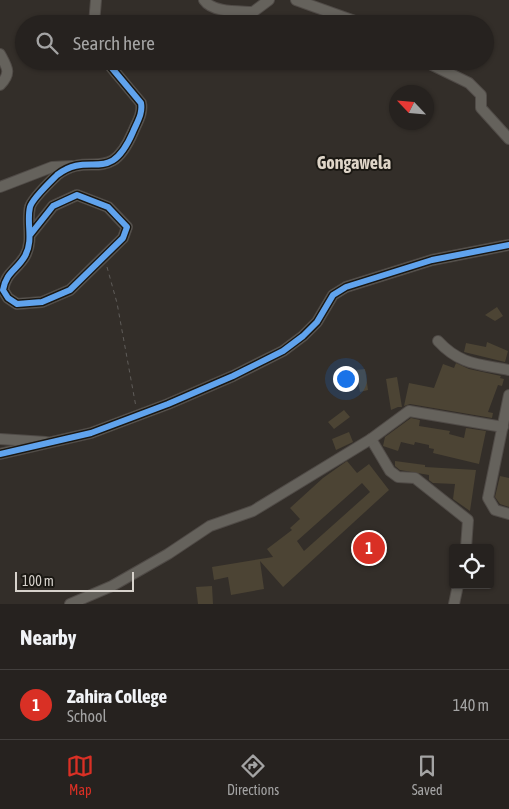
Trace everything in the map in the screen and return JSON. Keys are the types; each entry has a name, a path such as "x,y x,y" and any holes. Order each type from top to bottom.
{"street":[{"path":"95,15 96,0"},
{"path":"204,0 207,4 223,9 253,12 269,0"},
{"path":"296,0 338,15"},
{"path":"0,54 9,70 8,75 0,85"},
{"path":"0,187 52,166 110,163 125,151 142,111 137,96 114,70"},
{"path":"442,70 469,83 481,96 481,108 509,139"},
{"path":"30,235 53,206 77,195 108,207 126,227 123,238 70,290 42,302 17,304 8,298 3,290 5,279 25,255 30,235 30,206 58,175 74,166"},
{"path":"0,454 91,433 138,416 233,376 283,351 317,322 333,295 346,287 432,260 509,245"},
{"path":"438,341 450,355 464,361 509,370"},
{"path":"509,395 488,498 495,510 509,514"},
{"path":"70,604 112,586 176,549 210,526 253,511 371,440 408,411 414,410 503,427"},
{"path":"0,439 52,443"},
{"path":"371,440 390,471 398,476 415,478 468,520 466,544"},
{"path":"454,604 457,589"}],"path":[{"path":"106,264 117,303 138,416"}],"building":[{"path":"497,307 503,316 495,321 485,315"},
{"path":"487,342 508,351 505,362 464,352 466,343 486,347"},
{"path":"456,363 469,369 501,376 500,378 504,379 502,386 498,385 488,412 493,413 492,418 410,404 404,406 409,383 434,388 443,364 454,368"},
{"path":"365,369 368,390 360,392 356,370"},
{"path":"397,377 402,407 391,410 386,379"},
{"path":"344,410 350,417 334,429 328,422"},
{"path":"411,418 420,420 419,426 450,431 449,434 464,438 466,428 486,431 479,464 433,453 434,449 429,448 429,445 415,442 414,445 401,442 398,451 383,446 385,437"},
{"path":"349,432 353,442 336,450 332,439"},
{"path":"347,461 357,473 369,464 389,490 283,587 260,561 264,589 231,595 228,577 214,580 212,567 273,557 267,549 292,530 290,528 300,519 290,508 323,478","holes":["362,483 370,492 304,551 297,541"]},
{"path":"395,461 425,465 425,467 476,470 470,511 453,499 455,484 433,483 429,480 429,475 400,470 395,466"},
{"path":"500,476 509,478 509,507 500,504 495,497"},
{"path":"212,586 213,604 198,604 196,587"}],"cycle path":[{"path":"30,235 53,206 77,195 108,207 127,227 123,238 70,290 42,302 17,304 8,298 3,290 9,275 22,261 28,250 29,213 34,199 57,175 69,168 80,165 107,163 116,158 124,149 133,132 141,111 141,103 114,70"},
{"path":"0,454 91,433 168,404 233,376 283,351 303,336 317,322 333,295 346,287 432,260 509,245"}],"place":[{"name":"Zahira College","path":"369,548"}],"district":[{"name":"Gongawela","path":"354,163"}]}
